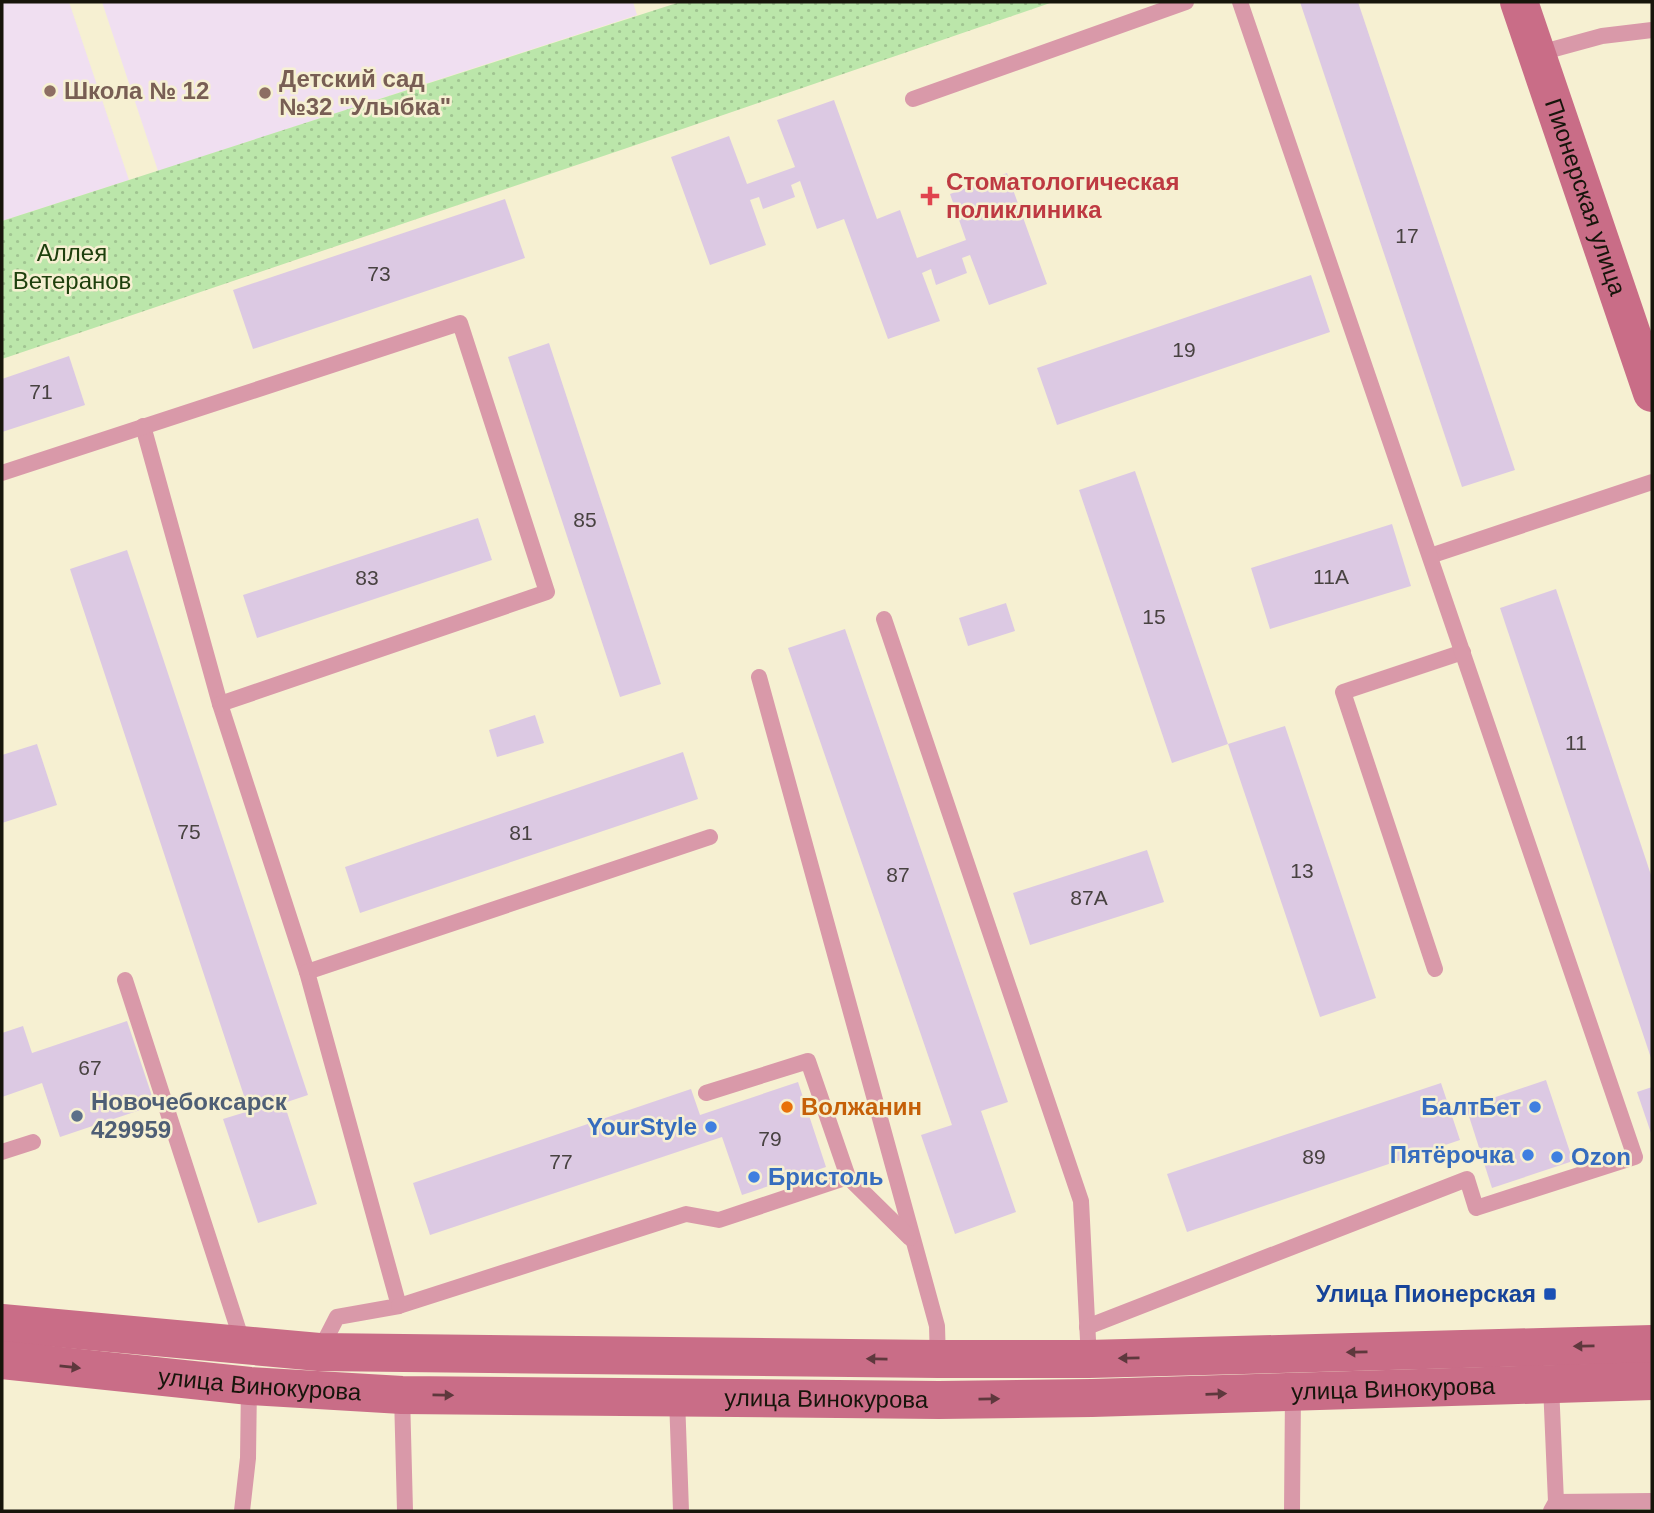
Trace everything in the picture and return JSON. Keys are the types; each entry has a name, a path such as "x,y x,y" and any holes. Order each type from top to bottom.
{"main road":[{"name":"Пионерская улица","path":"1519,2 1652,393"},
{"name":"улица Винокурова","path":"2,1323 246,1366"},
{"name":"улица Винокурова","path":"310,1370 402,1395 677,1397 1090,1368 1652,1344"},
{"name":"улица Винокурова","path":"2,1360 310,1370 939,1380"},
{"name":"улица Винокурова","path":"1090,1368 1293,1392 1652,1381"}],"lane":[{"path":"913,99 1186,2"},
{"path":"884,618 1081,1200 1090,1368 1467,1179 1476,1208 1635,1157 1240,2"},
{"path":"1536,54 1602,36 1652,30"},
{"path":"2,473 460,323 547,592 220,704"},
{"path":"143,426 220,704 307,972 399,1306"},
{"path":"1430,556 1652,482"},
{"path":"1435,969 1343,692 1463,652"},
{"path":"759,677 937,1326 939,1380"},
{"path":"307,972 710,837"},
{"path":"125,980 246,1366 248,1458 243,1511"},
{"path":"706,1093 808,1061 848,1177 912,1240"},
{"path":"2,1152 33,1142"},
{"path":"310,1370 337,1317 399,1306 686,1214 719,1220 848,1177"},
{"path":"1551,1385 1553,1507 1652,1500"},
{"path":"1292,1511 1293,1392"},
{"path":"402,1395 405,1511"},
{"path":"677,1397 681,1511"}],"shaded area":[{"name":"Школа № 12","path":"2,2 69,2 129,180 2,221"},
{"name":"Детский сад №32 \"Улыбка\"","path":"102,2 633,2 637,15 158,171"}],"green space":[{"name":"Аллея Ветеранов","path":"680,2 1053,2 2,359 2,221"}],"building":[{"path":"1300,2 1358,2 1515,470 1462,487"},
{"path":"834,100 877,219 900,210 917,258 966,240 950,194 1007,173 1047,284 989,305 970,255 962,258 967,273 936,285 931,269 922,273 940,321 888,339 844,219 817,229 800,181 791,185 795,197 763,209 759,197 750,200 766,245 710,265 671,157 729,136 747,184 795,167 777,120"},
{"path":"505,199 525,258 253,349 233,290"},
{"path":"1311,275 1330,332 1057,425 1037,368"},
{"path":"549,343 661,684 620,697 508,357"},
{"path":"69,356 85,405 2,432 2,379"},
{"path":"1135,471 1228,744 1172,763 1079,490"},
{"path":"478,518 492,560 257,638 243,595"},
{"path":"1392,524 1411,586 1270,629 1251,568"},
{"path":"127,550 308,1095 284,1103 317,1204 258,1223 223,1119 249,1111 70,569"},
{"path":"1556,589 1652,878 1652,1061 1500,608"},
{"path":"1006,603 1015,631 968,646 959,618"},
{"path":"845,629 1008,1102 981,1111 1016,1212 955,1234 921,1135 952,1125 788,648"},
{"path":"535,715 544,743 497,757 489,730"},
{"path":"1285,726 1376,998 1320,1017 1228,744"},
{"path":"37,744 57,805 2,823 2,755"},
{"path":"683,752 698,799 360,913 345,867"},
{"path":"1147,850 1164,902 1030,945 1013,893"},
{"path":"127,1021 155,1105 60,1137 42,1083 2,1097 2,1033 23,1026 32,1053"},
{"path":"1546,1080 1573,1161 1492,1188 1466,1107"},
{"path":"798,1082 826,1167 742,1195 722,1137 430,1235 413,1183 691,1089 700,1115"},
{"path":"1441,1083 1460,1140 1187,1232 1167,1174"},
{"path":"1652,1087 1652,1136 1637,1092"}],"place":[{"name":"Школа № 12","path":"50,91"},
{"name":"Детский сад №32 \"Улыбка\"","path":"265,93"},
{"name":"Cтоматологическая поликлиника","path":"930,196"},
{"name":"Волжанин","path":"787,1107"},
{"name":"БалтБет","path":"1535,1107"},
{"name":"Новочебоксарск 429959","path":"77,1116"},
{"name":"YourStyle","path":"711,1127"},
{"name":"Пятёрочка","path":"1528,1155"},
{"name":"Ozon","path":"1557,1157"},
{"name":"Бристоль","path":"754,1177"},
{"name":"Улица Пионерская","path":"1550,1294"}]}
